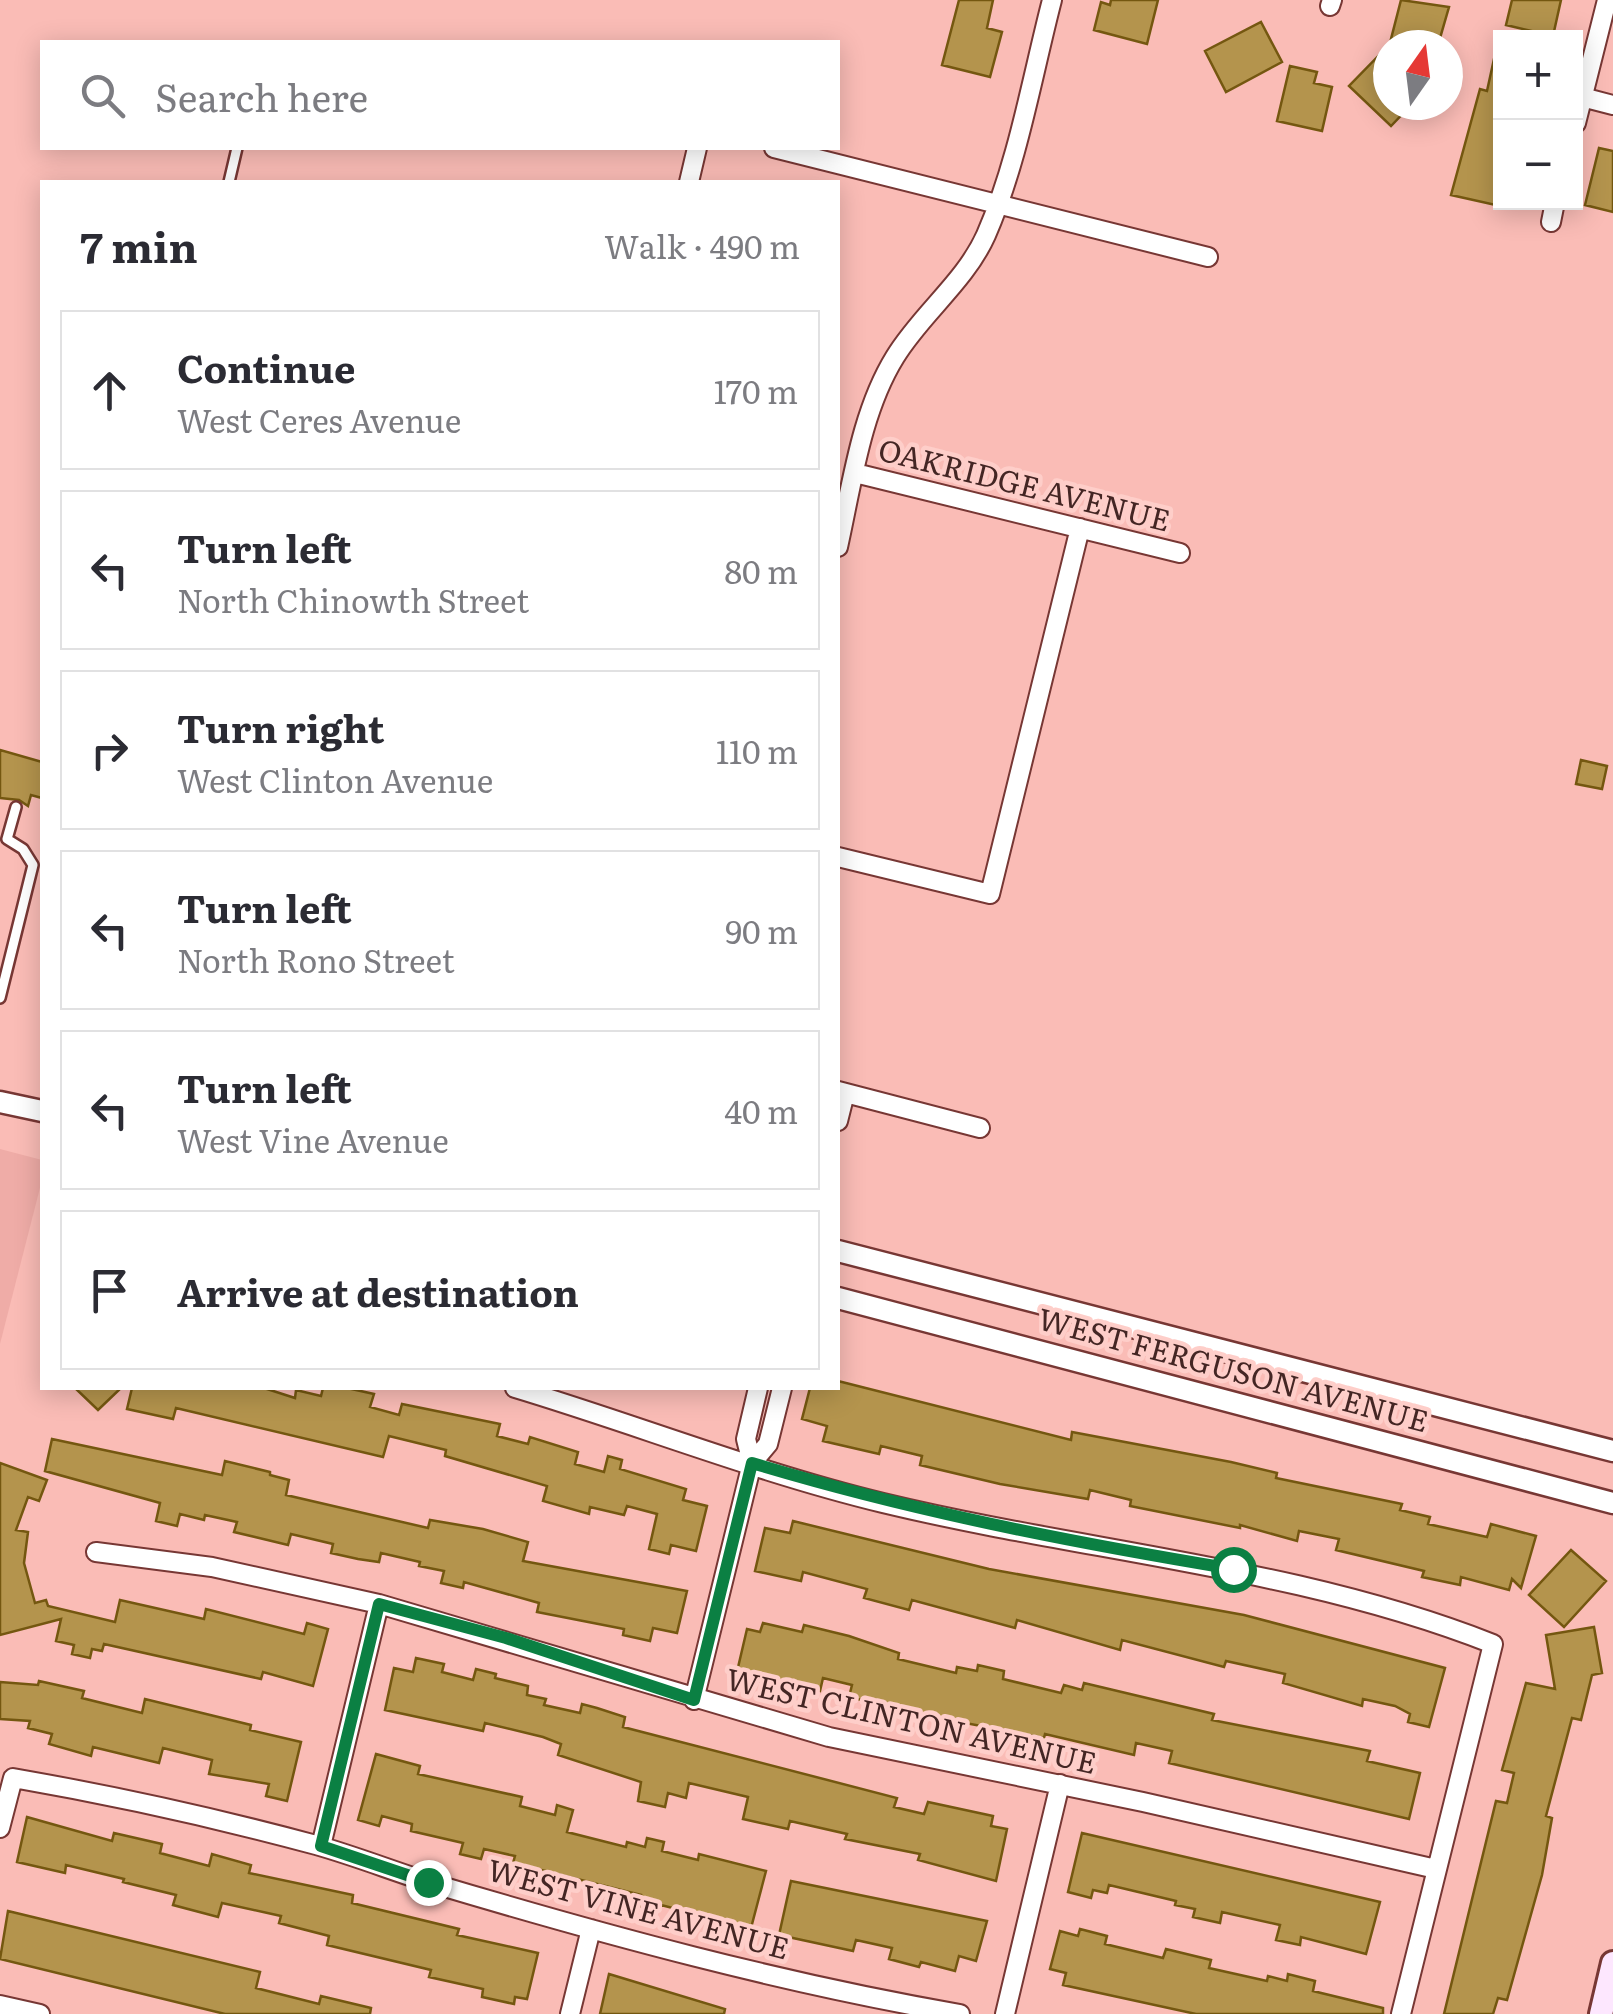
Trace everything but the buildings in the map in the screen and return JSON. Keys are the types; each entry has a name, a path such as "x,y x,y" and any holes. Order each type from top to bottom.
{"main road":[{"path":"1601,2014 1613,1963"}],"street":[{"path":"840,537 878,389 893,359 968,266 998,204 1052,0"},
{"path":"1583,93 1607,0"},
{"path":"1583,97 1613,105"},
{"path":"689,180 697,150"},
{"path":"782,150 1208,257"},
{"path":"1550,222 1554,210"},
{"name":"OAKRIDGE AVENUE","path":"855,473 1180,553"},
{"path":"840,857 990,894 1080,528"},
{"path":"841,1092 980,1128"},
{"path":"0,1102 40,1111"},
{"name":"WEST FERGUSON AVENUE","path":"840,1253 1613,1451"},
{"name":"WEST FERGUSON AVENUE","path":"840,1299 1613,1503"},
{"path":"522,1390 880,1502 1044,1537 1233,1569 1432,1620 1493,1644 1401,2014"},
{"path":"752,1463 746,1439 758,1390"},
{"path":"694,1700 752,1463 768,1444 782,1390"},
{"name":"WEST CLINTON AVENUE","path":"96,1552 212,1567 379,1604 506,1638 694,1700 847,1742 1060,1784 1436,1869"},
{"path":"321,1846 379,1604"},
{"name":"WEST VINE AVENUE","path":"0,1828 14,1778 151,1803 321,1846 591,1929 864,1998 960,2014"},
{"path":"1006,2014 1060,1784"},
{"path":"570,2014 591,1929"},
{"path":"0,2005 40,2014"}],"lane":[{"path":"229,180 236,150"},
{"path":"0,998 33,865 23,849 7,839 16,807"}],"shaded area":[{"path":"0,1149 40,1159 40,1188 0,1344"}],"route":[{"path":"428,1882 321,1846 379,1604 506,1638 694,1700 752,1463 880,1502 1044,1537 1233,1569"}]}
